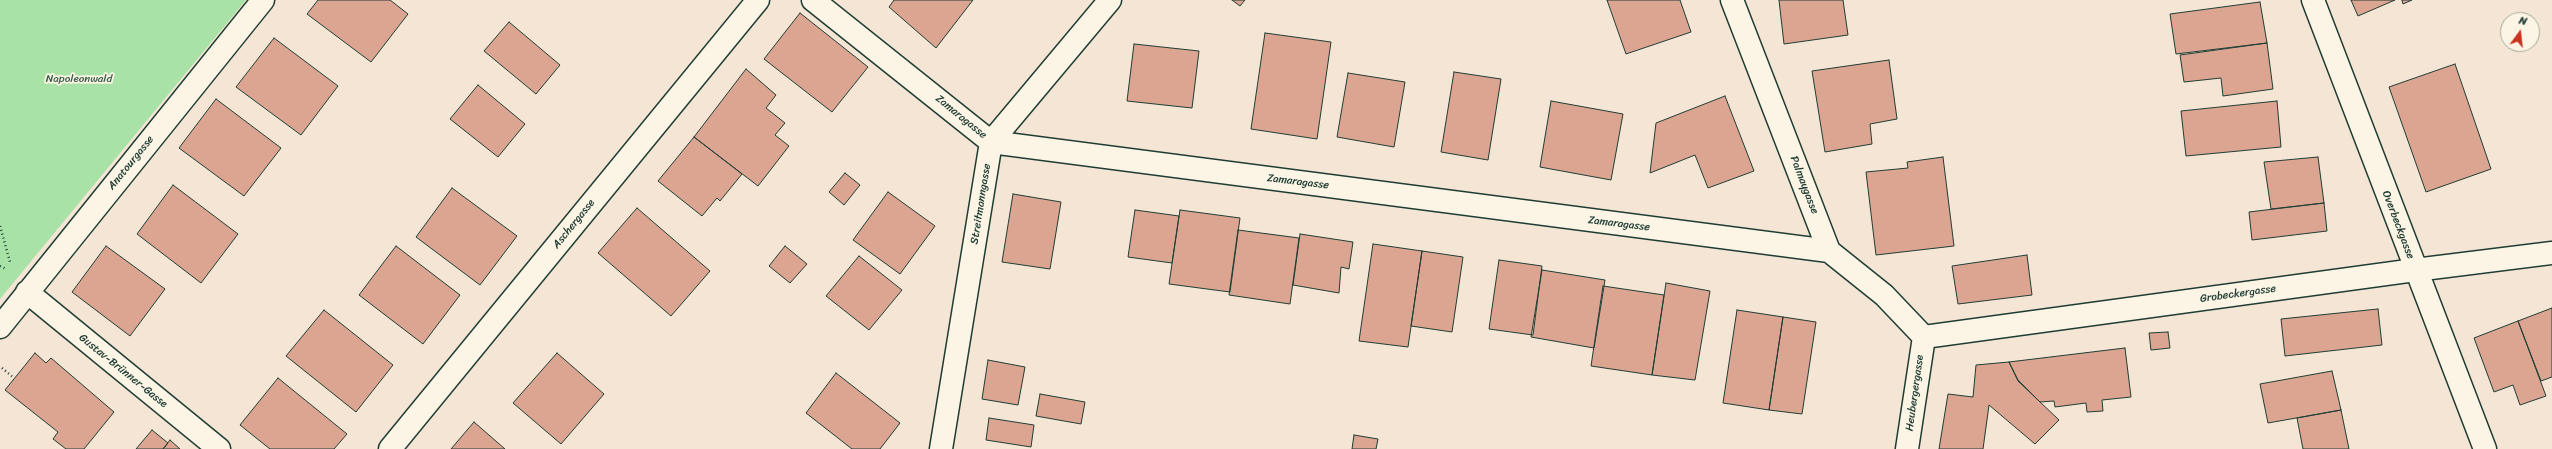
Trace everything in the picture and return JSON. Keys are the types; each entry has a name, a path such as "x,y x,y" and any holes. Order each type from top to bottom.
{"street":[{"name":"Anatourgasse","path":"0,327 263,0"},
{"name":"Aschergasse","path":"390,449 758,0"},
{"name":"Zamaragasse","path":"814,0 991,142 1829,251"},
{"path":"991,142 1110,0"},
{"name":"Palmaygasse","path":"1732,0 1829,251"},
{"name":"Overbeckgasse","path":"2313,0 2415,270 2485,449"},
{"name":"Streitmanngasse","path":"940,446 991,142"},
{"path":"1829,251 1884,295 1924,337"},
{"name":"Grobeckergasse","path":"1924,337 2415,270 2552,253"},
{"name":"Gustav-Brünner-Gasse","path":"27,292 219,449"},
{"name":"Heubergergasse","path":"1907,449 1924,337"}],"path":[{"path":"0,226 11,265"},
{"path":"2,368 14,378"}],"green space":[{"name":"Napoleonwald","path":"0,0 246,0 0,299"}],"building":[{"path":"318,0 390,0 408,14 371,62 307,14"},
{"path":"894,0 973,0 936,48 889,7"},
{"path":"1232,0 1245,0 1240,6"},
{"path":"1607,0 1680,0 1691,32 1626,54"},
{"path":"1779,0 1843,0 1848,35 1784,44"},
{"path":"2351,0 2395,0 2358,16"},
{"path":"2402,0 2412,0 2403,4"},
{"path":"2260,2 2267,43 2176,54 2170,14"},
{"path":"800,13 868,67 832,112 764,59"},
{"path":"509,22 560,65 536,94 484,51"},
{"path":"1265,33 1331,42 1317,139 1251,129"},
{"path":"274,38 338,86 301,135 236,87"},
{"path":"2267,43 2273,89 2223,96 2221,78 2184,82 2180,55"},
{"path":"1134,44 1199,51 1192,108 1127,101"},
{"path":"1889,60 1897,119 1870,124 1872,144 1825,152 1812,71"},
{"path":"2455,64 2491,169 2426,192 2389,87"},
{"path":"746,69 776,95 766,108 785,123 775,135 789,146 758,186 694,137"},
{"path":"1454,72 1501,79 1488,160 1441,152"},
{"path":"1348,73 1405,82 1394,147 1337,137"},
{"path":"478,85 525,124 498,157 450,119"},
{"path":"1725,96 1754,171 1708,188 1695,155 1650,173 1656,123"},
{"path":"216,99 281,148 244,196 179,148"},
{"path":"1551,101 1623,114 1611,180 1540,167"},
{"path":"2277,101 2281,147 2186,156 2181,111"},
{"path":"694,137 742,174 720,201 717,198 702,216 658,181"},
{"path":"1943,157 1954,246 1876,255 1866,172 1908,168 1907,162"},
{"path":"2318,157 2324,203 2271,209 2264,162"},
{"path":"845,173 860,185 844,205 829,192"},
{"path":"173,185 238,234 201,283 137,234"},
{"path":"452,188 517,236 480,285 416,237"},
{"path":"888,192 935,226 900,274 853,240"},
{"path":"1013,194 1061,202 1050,269 1002,262"},
{"path":"2324,203 2327,231 2252,240 2249,212"},
{"path":"637,208 710,271 671,316 598,253"},
{"path":"1135,210 1179,216 1172,263 1128,257"},
{"path":"1180,210 1240,218 1230,292 1169,284"},
{"path":"1238,230 1299,238 1290,304 1229,295"},
{"path":"1300,234 1353,242 1349,269 1341,267 1339,293 1293,285"},
{"path":"1373,244 1422,251 1408,347 1359,341"},
{"path":"106,246 165,289 130,336 72,292"},
{"path":"396,246 460,295 423,344 359,295"},
{"path":"785,246 807,264 790,283 769,266"},
{"path":"1422,251 1463,257 1452,332 1411,326"},
{"path":"2027,255 2032,295 1958,304 1952,266"},
{"path":"859,256 902,290 869,330 826,296"},
{"path":"1499,260 1542,266 1533,335 1489,329"},
{"path":"1542,270 1605,280 1594,348 1531,337"},
{"path":"1666,283 1710,291 1695,380 1652,375"},
{"path":"1603,286 1664,295 1652,375 1591,366"},
{"path":"2552,308 2552,377 2541,381 2518,321"},
{"path":"2378,309 2382,345 2285,356 2281,319"},
{"path":"324,310 393,365 356,412 286,356"},
{"path":"1737,310 1783,317 1769,410 1723,403"},
{"path":"1783,317 1816,322 1802,414 1769,410"},
{"path":"2518,321 2546,396 2520,405 2513,385 2494,392 2474,338"},
{"path":"2168,332 2170,348 2151,350 2149,333"},
{"path":"2125,348 2131,397 2102,400 2103,411 2087,412 2086,403 2055,407 2054,401 2040,402 2018,380 2009,362"},
{"path":"35,353 46,363 51,358 114,412 84,449 66,449 53,439 58,432 5,390"},
{"path":"557,353 604,394 561,444 513,403"},
{"path":"988,360 1025,367 1018,405 982,399"},
{"path":"2009,362 2018,381 2059,420 2035,444 1989,405 1983,449 1939,449 1948,394 1973,397 1976,365"},
{"path":"2332,371 2341,410 2268,423 2260,384"},
{"path":"836,373 900,423 880,449 852,449 806,413"},
{"path":"278,378 347,434 334,449 270,449 240,425"},
{"path":"1040,394 1085,402 1081,424 1036,416"},
{"path":"2341,410 2349,449 2303,449 2297,418"},
{"path":"989,418 1034,425 1031,447 986,440"},
{"path":"474,422 505,449 451,449"},
{"path":"152,430 168,443 163,449 136,449"},
{"path":"1354,435 1378,439 1376,449 1352,449"},
{"path":"170,440 180,449 163,449"}]}
